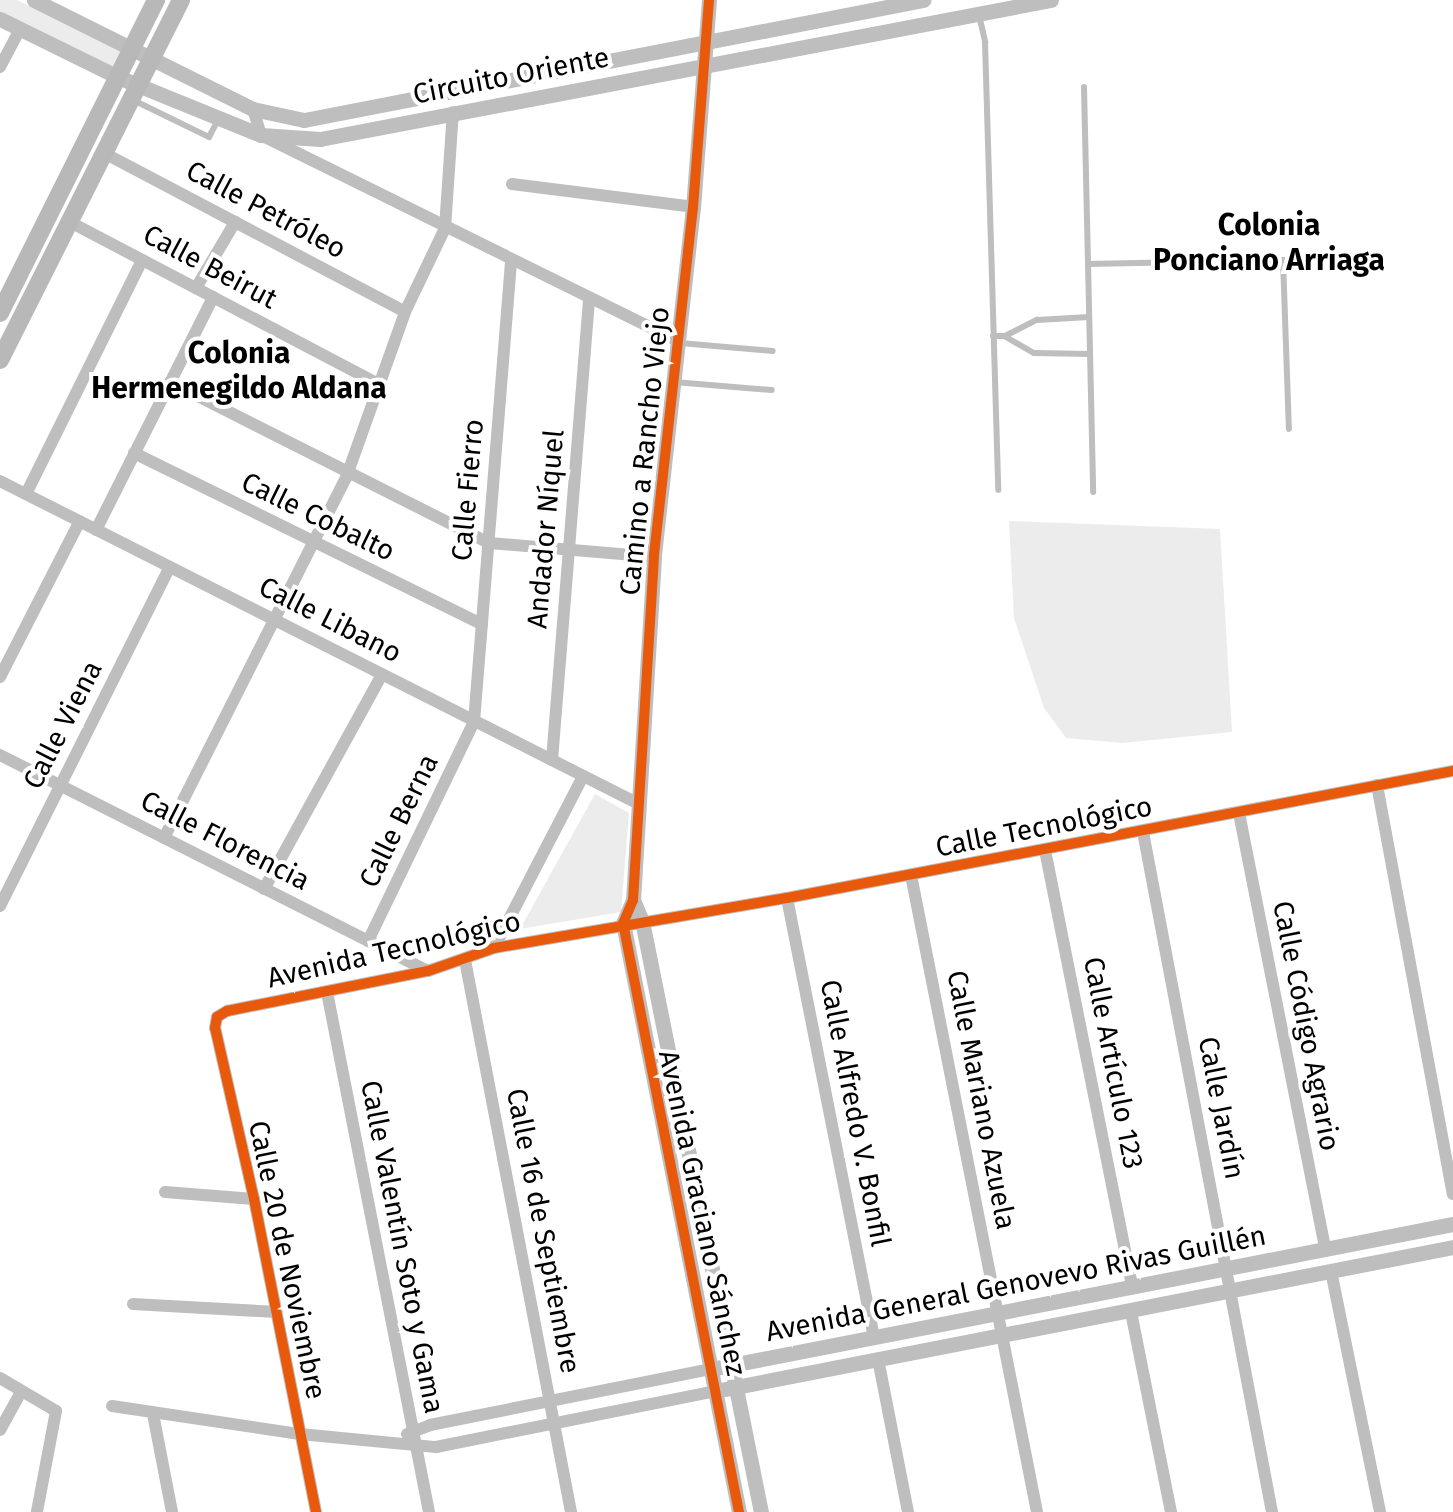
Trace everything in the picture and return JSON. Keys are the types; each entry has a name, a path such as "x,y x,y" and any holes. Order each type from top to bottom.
{"main road":[{"path":"0,313 156,0"},
{"path":"0,360 181,0"}],"street":[{"name":"Circuito Oriente","path":"34,0 253,109 304,120 923,0"},
{"name":"Camino a Rancho Viejo","path":"623,924 633,900 654,557 679,342 709,0"},
{"name":"Circuito Oriente","path":"0,19 118,77 134,92 219,118 261,136 320,140 1051,0"},
{"path":"0,68 20,29"},
{"path":"253,109 261,136 589,302 679,342"},
{"path":"360,109 364,130"},
{"path":"164,838 349,469 405,312 446,228 453,112"},
{"name":"Calle Petróleo","path":"104,153 405,312"},
{"path":"512,184 692,207"},
{"name":"Calle Beirut","path":"70,222 380,386"},
{"path":"196,288 236,222"},
{"path":"26,494 142,260"},
{"name":"Calle Fierro","path":"474,722 512,262"},
{"path":"96,530 212,297"},
{"name":"Andador Níquel","path":"552,760 589,302"},
{"path":"170,382 489,543 654,557"},
{"name":"Calle Cobalto","path":"134,453 482,624"},
{"name":"Calle Libano","path":"0,481 637,803"},
{"path":"0,677 80,521"},
{"name":"Calle Viena","path":"0,906 170,567"},
{"path":"264,889 382,674"},
{"name":"Calle Berna","path":"368,941 474,722"},
{"name":"Calle Florencia","path":"0,755 428,971"},
{"name":"Calle Tecnológico","path":"642,921 787,898 1453,772"},
{"path":"494,948 584,776"},
{"path":"1377,785 1453,1194"},
{"name":"Calle Código Agrario","path":"1238,813 1325,1249"},
{"name":"Calle Jardín","path":"1143,832 1272,1512"},
{"name":"Calle Artículo 123","path":"1045,850 1132,1287"},
{"name":"Calle Mariano Azuela","path":"911,875 1037,1512"},
{"name":"Calle Alfredo V. Bonfil","path":"787,898 874,1337"},
{"name":"Camino a Rancho Viejo","path":"633,900 642,921"},
{"name":"Avenida Tecnológico","path":"217,1017 227,1011 428,971 494,948 642,921"},
{"name":"Avenida Graciano Sánchez","path":"642,921 761,1512"},
{"name":"Avenida Graciano Sánchez","path":"623,924 739,1512"},
{"name":"Calle 16 de Septiembre","path":"465,960 571,1512"},
{"name":"Calle Valentín Soto y Gama","path":"327,992 429,1512"},
{"name":"Calle 20 de Noviembre","path":"217,1017 215,1028 254,1198 316,1512"},
{"path":"666,1156 689,1151"},
{"path":"165,1192 254,1198"},
{"name":"Avenida General Genovevo Rivas Guillén","path":"414,1438 550,1400 1453,1224"},
{"name":"Avenida General Genovevo Rivas Guillén","path":"414,1438 436,1447 1453,1248"},
{"path":"1331,1271 1380,1512"},
{"path":"133,1304 277,1312"},
{"path":"1131,1312 1172,1512"},
{"path":"878,1359 908,1512"},
{"path":"0,1378 56,1411 37,1512"},
{"path":"0,1430 21,1392"},
{"path":"112,1406 300,1434 414,1438"},
{"path":"152,1414 172,1512"}],"lane":[{"path":"978,14 985,42 998,490"},
{"path":"1084,86 1092,492"},
{"path":"1088,264 1283,260 1289,428"},
{"path":"993,336 1005,336 1038,320 1089,317"},
{"path":"1005,336 1034,353 1090,354"},
{"path":"679,342 773,351"},
{"path":"673,382 695,388 772,390"}],"shaded area":[{"path":"0,0 17,0 122,51 111,72 0,18"},
{"path":"1009,521 1220,529 1232,732 1122,743 1066,738 1044,708 1014,618"},
{"path":"595,794 629,813 621,912 520,929"}],"cycle path":[{"path":"709,0 693,207 654,557 633,900 623,923 739,1512"},
{"path":"316,1512 254,1199 215,1028 217,1017 227,1011 428,971 494,948 787,898 1453,771"}],"district":[{"name":"Colonia Ponciano Arriaga","path":"1269,242"},
{"name":"Colonia Hermenegildo Aldana","path":"239,370"}]}
